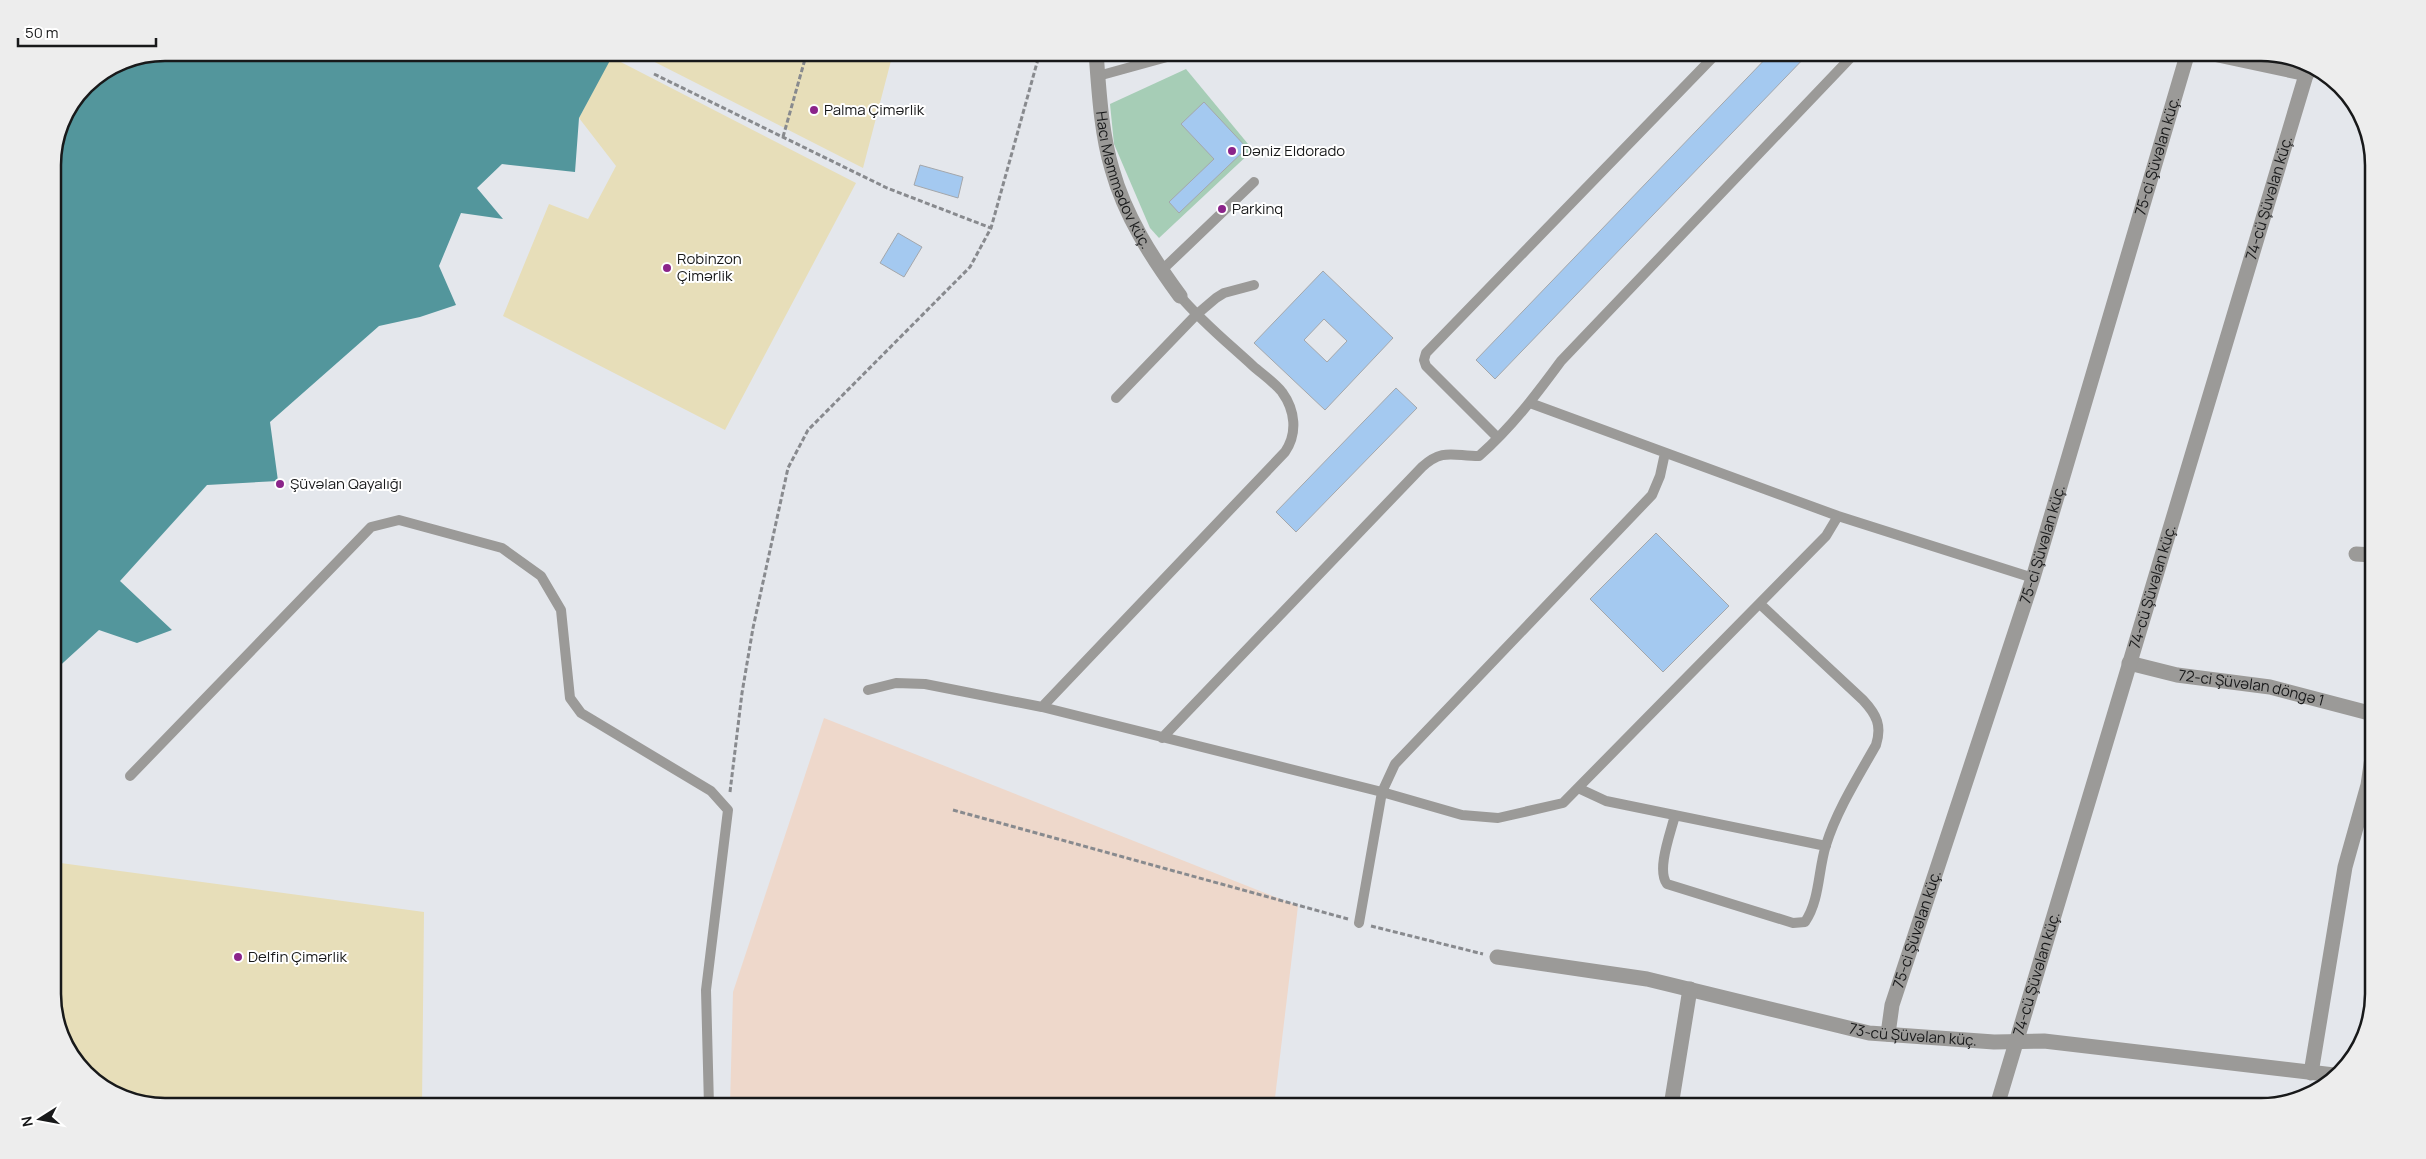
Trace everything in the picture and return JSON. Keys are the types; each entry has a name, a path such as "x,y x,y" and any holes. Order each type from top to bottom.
{"street":[{"name":"Hacı Məmmədov küç.","path":"1097,61 1098,94 1112,168 1135,225 1161,271 1180,296"},
{"name":"75-ci Şüvəlan küç.","path":"1888,1034 1892,1005 2033,578 2185,61"},
{"path":"2256,61 2299,69"},
{"name":"74-cü Şüvəlan küç.","path":"1999,1098 2307,72"},
{"path":"2356,554 2365,555"},
{"name":"72-ci Şüvəlan döngə 1","path":"2129,663 2177,674 2270,687 2365,712"},
{"path":"2311,1073 2345,867 2365,796"},
{"name":"73-cü Şüvəlan küç.","path":"1497,957 1647,979 1690,988 1848,1029 1973,1041 2044,1041 2326,1074"},
{"path":"1672,1098 1690,988"}],"lane":[{"path":"1098,76 1152,61"},
{"path":"1498,438 1426,366 1424,360 1426,353 1709,61"},
{"path":"1162,738 1422,467 1433,458 1441,455 1479,456 1498,438 1530,403 1561,361 1847,61"},
{"path":"1161,271 1254,182"},
{"path":"1116,398 1196,315 1224,293 1254,285"},
{"path":"1042,707 1285,452 1292,441 1294,427 1290,408 1281,391 1196,315 1180,296"},
{"path":"1530,403 1838,516 2033,578"},
{"path":"1359,923 1382,792 1395,764 1652,495 1660,476 1666,453"},
{"path":"868,690 896,683 925,684 1042,707 1382,792 1462,815 1498,818 1562,803 1826,536 1838,516"},
{"path":"130,776 371,526 399,520 502,548 541,576 561,610 570,698 581,713 711,791 728,810 706,990 709,1098"},
{"path":"1675,815 1662,868 1663,879 1667,884 1793,923 1805,922 1812,911 1826,846 1836,818 1876,745 1880,733 1879,724 1875,712 1864,700 1760,604"},
{"path":"1578,788 1606,800 1826,846"}],"path":[{"path":"783,137 804,61"},
{"path":"728,810 742,693 753,628 788,468 808,430 970,267 991,228 1037,61"},
{"path":"654,74 887,188 991,228"},
{"path":"953,810 1359,923 1497,957"}],"shaded area":[{"path":"824,718 1298,906 1275,1098 730,1098 733,992"}],"green space":[{"path":"1186,69 1253,150 1159,238 1150,228 1114,144 1110,104"}],"sand":[{"name":"Robinzon Çimərlik","path":"609,61 619,61 856,183 725,430 503,316 549,204 588,219 616,166 579,118"},
{"name":"Palma Çimərlik","path":"653,61 891,61 863,168"},
{"name":"Delfin Çimərlik","path":"61,863 424,912 422,1098 165,1098 145,1096 125,1090 107,1080 87,1062 72,1040 63,1014 61,1001"}],"water":[{"path":"165,61 610,61 579,118 575,172 502,164 477,188 503,219 461,213 439,266 456,305 420,317 379,326 270,422 278,481 207,485 120,581 172,630 137,643 99,630 61,665 61,158 69,125 87,97 107,79 125,69 145,63"}],"building":[{"path":"1763,61 1801,61 1495,379 1476,360"},
{"path":"1204,102 1247,148 1179,213 1169,202 1214,159 1181,124"},
{"path":"920,165 963,177 958,198 914,185"},
{"path":"898,233 922,247 904,277 880,263"},
{"path":"1323,271 1393,338 1325,410 1254,343","holes":["1324,319 1347,341 1327,362 1304,340"]},
{"path":"1396,388 1417,408 1296,532 1276,512"},
{"path":"1656,533 1729,606 1663,672 1590,599"}],"place":[{"name":"Palma Çimərlik","path":"814,110"},
{"name":"Dəniz Eldorado","path":"1232,151"},
{"name":"Parkinq","path":"1222,209"},
{"name":"Robinzon Çimərlik","path":"667,268"},
{"name":"Şüvəlan Qayalığı","path":"280,484"},
{"name":"Delfin Çimərlik","path":"238,957"}]}
